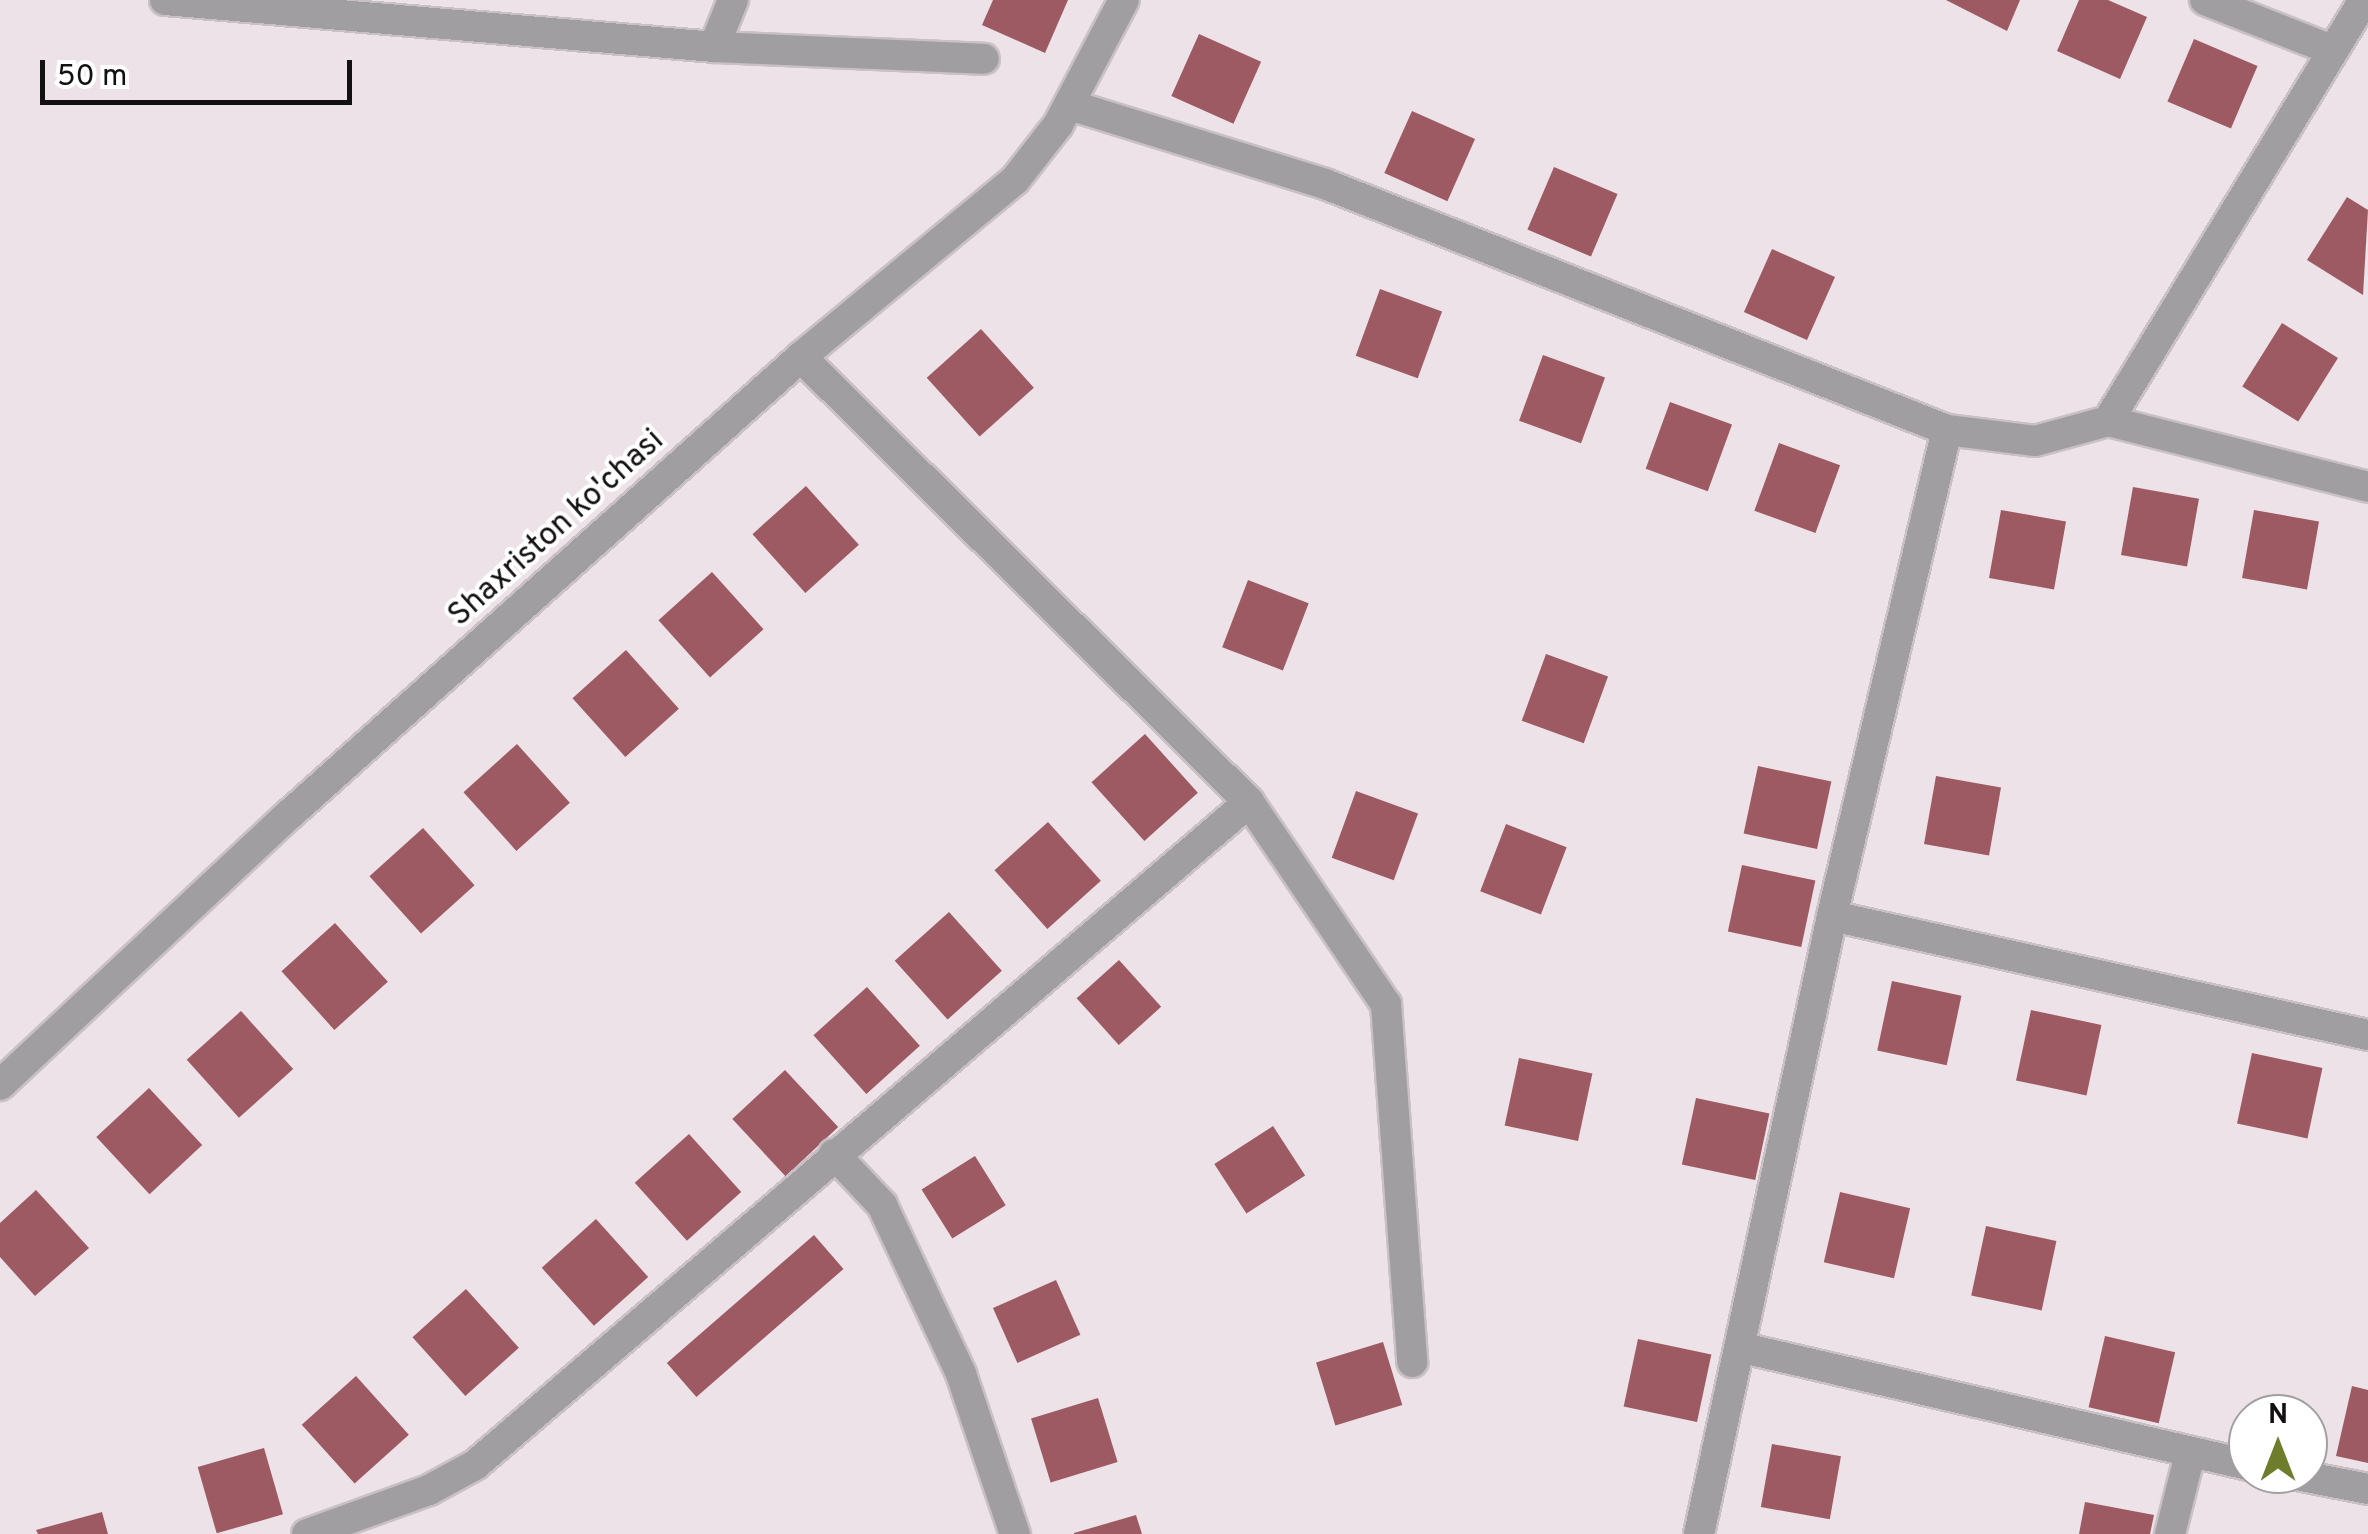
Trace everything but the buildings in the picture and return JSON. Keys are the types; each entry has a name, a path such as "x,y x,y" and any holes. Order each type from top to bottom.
{"street":[{"path":"165,0 714,46 984,59"},
{"path":"714,46 733,0"},
{"name":"Shaxriston ko'chasi","path":"0,1085 290,814 801,357 1015,180 1070,105 1124,0"},
{"path":"2205,0 2332,50"},
{"path":"2108,421 2364,0"},
{"path":"1070,105 1325,184 1947,430 2035,441 2108,421 2368,487"},
{"path":"801,357 1249,802 1386,1004 1412,1362"},
{"path":"1699,1534 1743,1348 1832,916 1947,430"},
{"path":"307,1534 429,1490 475,1466 834,1154 1249,802"},
{"path":"1832,916 2368,1035"},
{"path":"834,1154 882,1205 962,1374 1015,1534"},
{"path":"1743,1348 2228,1461"},
{"path":"2170,1534 2190,1454"},
{"path":"2328,1481 2368,1489"}]}
